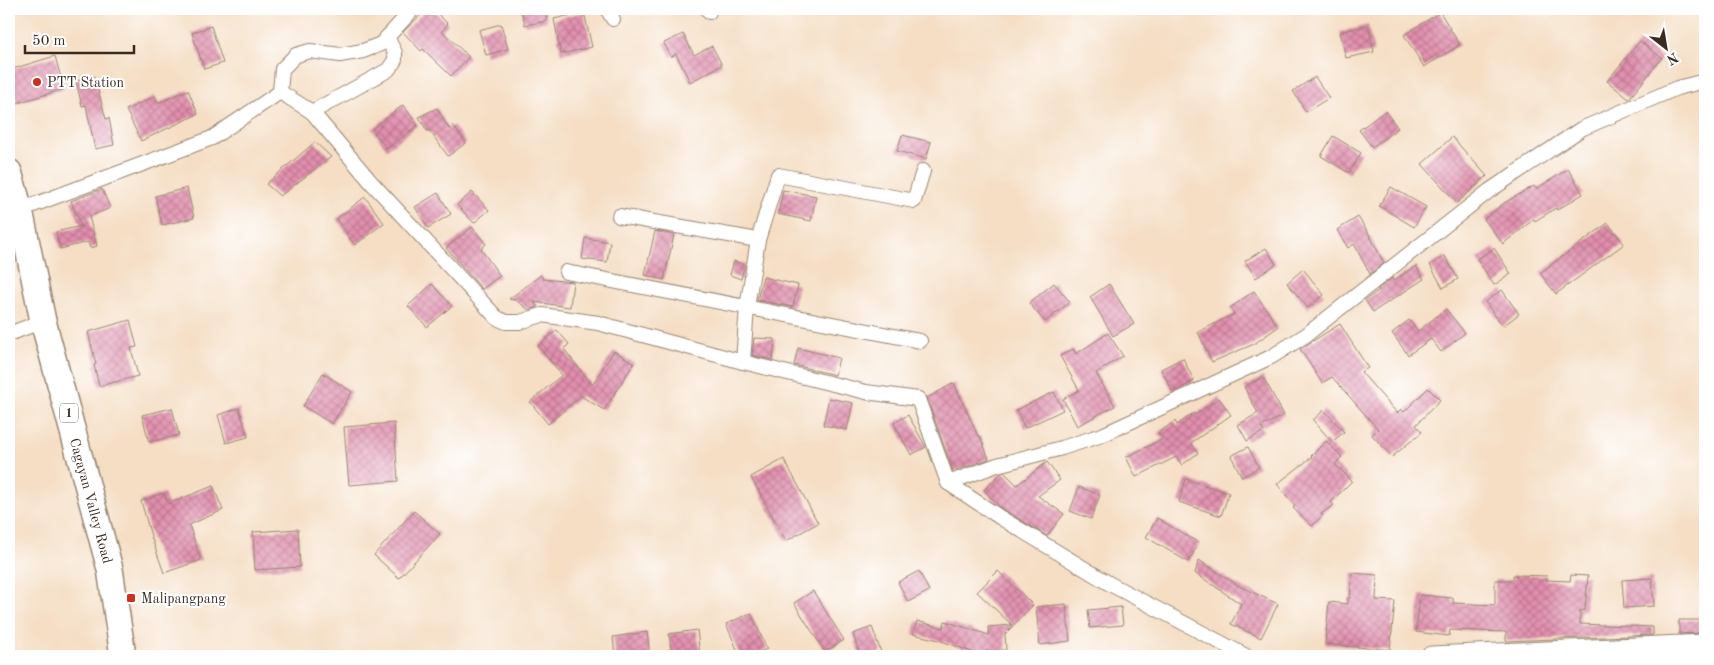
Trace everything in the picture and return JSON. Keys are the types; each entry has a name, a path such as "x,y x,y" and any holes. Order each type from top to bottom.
{"highway":[{"name":"Cagayan Valley Road","path":"9,176 20,210 43,322 110,568 123,656"}],"street":[{"path":"280,92 282,69 296,55 310,51 340,55 363,51 381,44 413,9"},
{"path":"312,112 388,70 395,60 395,53 387,37"},
{"path":"948,483 997,465 1062,448 1102,435 1271,357 1306,335 1489,191 1581,129 1677,88 1705,81"},
{"path":"280,92 312,112 371,182 497,318 506,322 520,322 542,315 598,324 866,392 918,399 948,483 1001,518 1110,584 1246,656"},
{"path":"20,210 212,138 280,92"},
{"path":"743,362 747,307 758,240 778,175 914,201 923,172"},
{"path":"619,216 758,240"},
{"path":"566,272 920,341"},
{"path":"9,334 43,322"},
{"path":"1431,656 1705,644"}],"building":[{"path":"427,9 433,9 448,24 442,31 469,57 451,76 423,49 421,51 403,32"},
{"path":"521,9 545,9 547,21 525,25"},
{"path":"584,12 592,47 561,54 554,19"},
{"path":"1440,12 1460,45 1424,67 1404,35"},
{"path":"501,24 508,49 486,55 479,30"},
{"path":"1368,25 1374,52 1346,58 1340,32"},
{"path":"211,26 223,63 204,69 192,33"},
{"path":"683,34 694,55 712,46 722,65 690,82 676,54 671,57 664,43"},
{"path":"1640,41 1662,58 1629,99 1607,81"},
{"name":"PTT Station","path":"55,56 64,89 17,103 9,70"},
{"path":"94,76 106,119 109,118 114,145 95,149 86,105 82,106 76,81"},
{"path":"1315,77 1329,98 1306,112 1293,91"},
{"path":"188,90 198,114 141,141 126,110 155,96 158,103"},
{"path":"403,105 418,125 387,149 372,129"},
{"path":"437,108 449,129 453,125 466,143 448,156 429,130 427,131 419,117"},
{"path":"1385,111 1398,128 1372,147 1359,130"},
{"path":"902,135 931,142 926,159 897,151"},
{"path":"1333,136 1361,153 1349,173 1321,156"},
{"path":"1452,137 1487,176 1457,203 1422,164"},
{"path":"315,142 331,157 280,196 266,184"},
{"path":"1568,169 1583,194 1557,210 1556,208 1535,221 1534,219 1503,244 1484,219 1504,203 1534,186 1536,189"},
{"path":"1391,187 1426,207 1414,227 1379,206"},
{"path":"187,188 194,218 162,225 155,196"},
{"path":"102,189 110,208 89,217 97,246 90,248 88,242 60,249 56,232 81,226 71,201"},
{"path":"783,190 816,196 811,221 778,214"},
{"path":"472,192 489,210 474,223 457,205"},
{"path":"438,193 451,214 428,228 415,207"},
{"path":"365,197 384,223 355,245 336,219"},
{"path":"1358,217 1384,263 1370,274 1354,244 1348,248 1337,230"},
{"path":"1608,223 1624,244 1556,294 1540,273"},
{"path":"472,227 486,244 481,249 500,276 482,289 446,248"},
{"path":"655,231 674,235 664,280 645,275"},
{"path":"585,238 610,242 607,262 582,259"},
{"path":"1266,248 1276,264 1256,278 1245,261"},
{"path":"1494,248 1511,274 1494,285 1477,259"},
{"path":"1445,256 1458,279 1443,288 1430,265"},
{"path":"734,261 745,265 741,279 730,275"},
{"path":"1416,266 1424,279 1373,312 1365,300 1392,278 1393,281"},
{"path":"1303,269 1324,295 1308,308 1287,283"},
{"path":"541,275 543,279 573,282 570,307 534,302 538,307 529,310 516,300 509,299"},
{"path":"763,277 798,285 793,307 757,300"},
{"path":"1054,283 1070,302 1045,322 1029,303"},
{"path":"432,284 452,306 427,327 408,306"},
{"path":"1109,284 1134,324 1113,336 1090,297"},
{"path":"1502,290 1519,314 1503,326 1485,302"},
{"path":"1254,291 1278,327 1254,344 1212,362 1198,332 1234,314 1230,308"},
{"path":"1446,309 1465,333 1441,352 1431,339 1408,355 1392,333 1409,320 1418,331"},
{"path":"130,320 137,347 131,348 138,376 99,386 88,332"},
{"path":"1340,324 1368,368 1361,372 1397,413 1401,409 1404,412 1428,388 1440,400 1416,425 1422,432 1392,457 1372,435 1378,429 1332,377 1322,383 1300,349"},
{"path":"557,330 569,344 564,349 592,385 614,351 634,363 604,410 581,396 548,424 530,402 562,375 538,346"},
{"path":"1108,333 1123,356 1096,373 1115,406 1077,426 1063,399 1079,390 1060,356 1073,349 1076,354"},
{"path":"754,338 775,339 773,360 752,355"},
{"path":"798,348 839,358 835,375 794,365"},
{"path":"1183,358 1194,381 1173,392 1161,369"},
{"path":"323,373 352,392 332,424 303,406"},
{"path":"1263,377 1284,415 1261,427 1264,431 1247,441 1238,425 1258,413 1244,387"},
{"path":"954,383 989,459 953,471 927,398"},
{"path":"1054,392 1063,410 1025,428 1016,410"},
{"path":"829,398 853,403 847,430 823,425"},
{"path":"1219,398 1231,415 1191,443 1198,453 1182,465 1176,457 1136,477 1126,457 1163,439 1158,433 1175,421 1177,425 1194,413 1195,415"},
{"path":"172,408 179,435 149,442 142,415"},
{"path":"239,408 248,437 226,443 218,415"},
{"path":"1324,410 1344,432 1332,442 1313,420"},
{"path":"908,415 926,447 911,455 894,423"},
{"path":"394,423 398,481 349,485 344,427"},
{"path":"1326,441 1342,457 1335,464 1352,481 1331,502 1334,505 1321,514 1323,515 1312,526 1293,508 1295,506 1277,484 1312,457"},
{"path":"1248,447 1259,467 1242,477 1231,456"},
{"path":"784,459 818,523 786,541 751,477"},
{"path":"1047,462 1060,480 1038,496 1064,514 1047,536 1001,508 984,490 1004,472 1017,485"},
{"path":"1186,479 1229,493 1221,516 1179,502"},
{"path":"213,486 223,510 189,525 201,560 164,573 141,501 164,493 168,504"},
{"path":"1079,487 1100,495 1091,519 1070,511"},
{"path":"414,511 440,534 399,578 374,555"},
{"path":"1157,518 1199,543 1188,562 1146,537"},
{"path":"298,529 300,567 255,570 253,532"},
{"path":"1199,560 1237,585 1278,604 1261,638 1231,624 1241,604 1195,573"},
{"path":"919,571 929,591 908,602 898,582"},
{"path":"998,571 1033,605 1005,634 1006,650 986,651 987,656 972,656 972,652 939,640 913,634 917,621 943,628 945,621 989,635 988,627 1012,625 977,592"},
{"path":"1352,573 1377,575 1376,600 1395,601 1390,650 1325,644 1329,602 1348,604"},
{"path":"1513,575 1547,576 1546,580 1570,581 1571,575 1588,576 1585,610 1580,611 1580,624 1653,627 1653,635 1506,641 1506,632 1450,630 1449,636 1416,632 1420,595 1453,598 1453,603 1495,605 1495,580 1513,580"},
{"path":"1652,578 1654,606 1624,608 1622,580"},
{"path":"813,591 844,640 825,652 794,603"},
{"path":"1066,604 1070,641 1040,645 1036,607"},
{"path":"1121,607 1123,625 1090,628 1088,610"},
{"path":"751,613 767,649 750,656 740,656 726,624"},
{"path":"1679,620 1700,620 1700,633 1679,634"},
{"path":"872,627 881,652 870,656 860,656 853,634"},
{"path":"697,630 700,656 672,656 669,634"},
{"path":"647,632 650,656 615,656 613,637"}],"place":[{"name":"PTT Station","path":"37,82"},
{"name":"Malipangpang","path":"131,598"}]}
